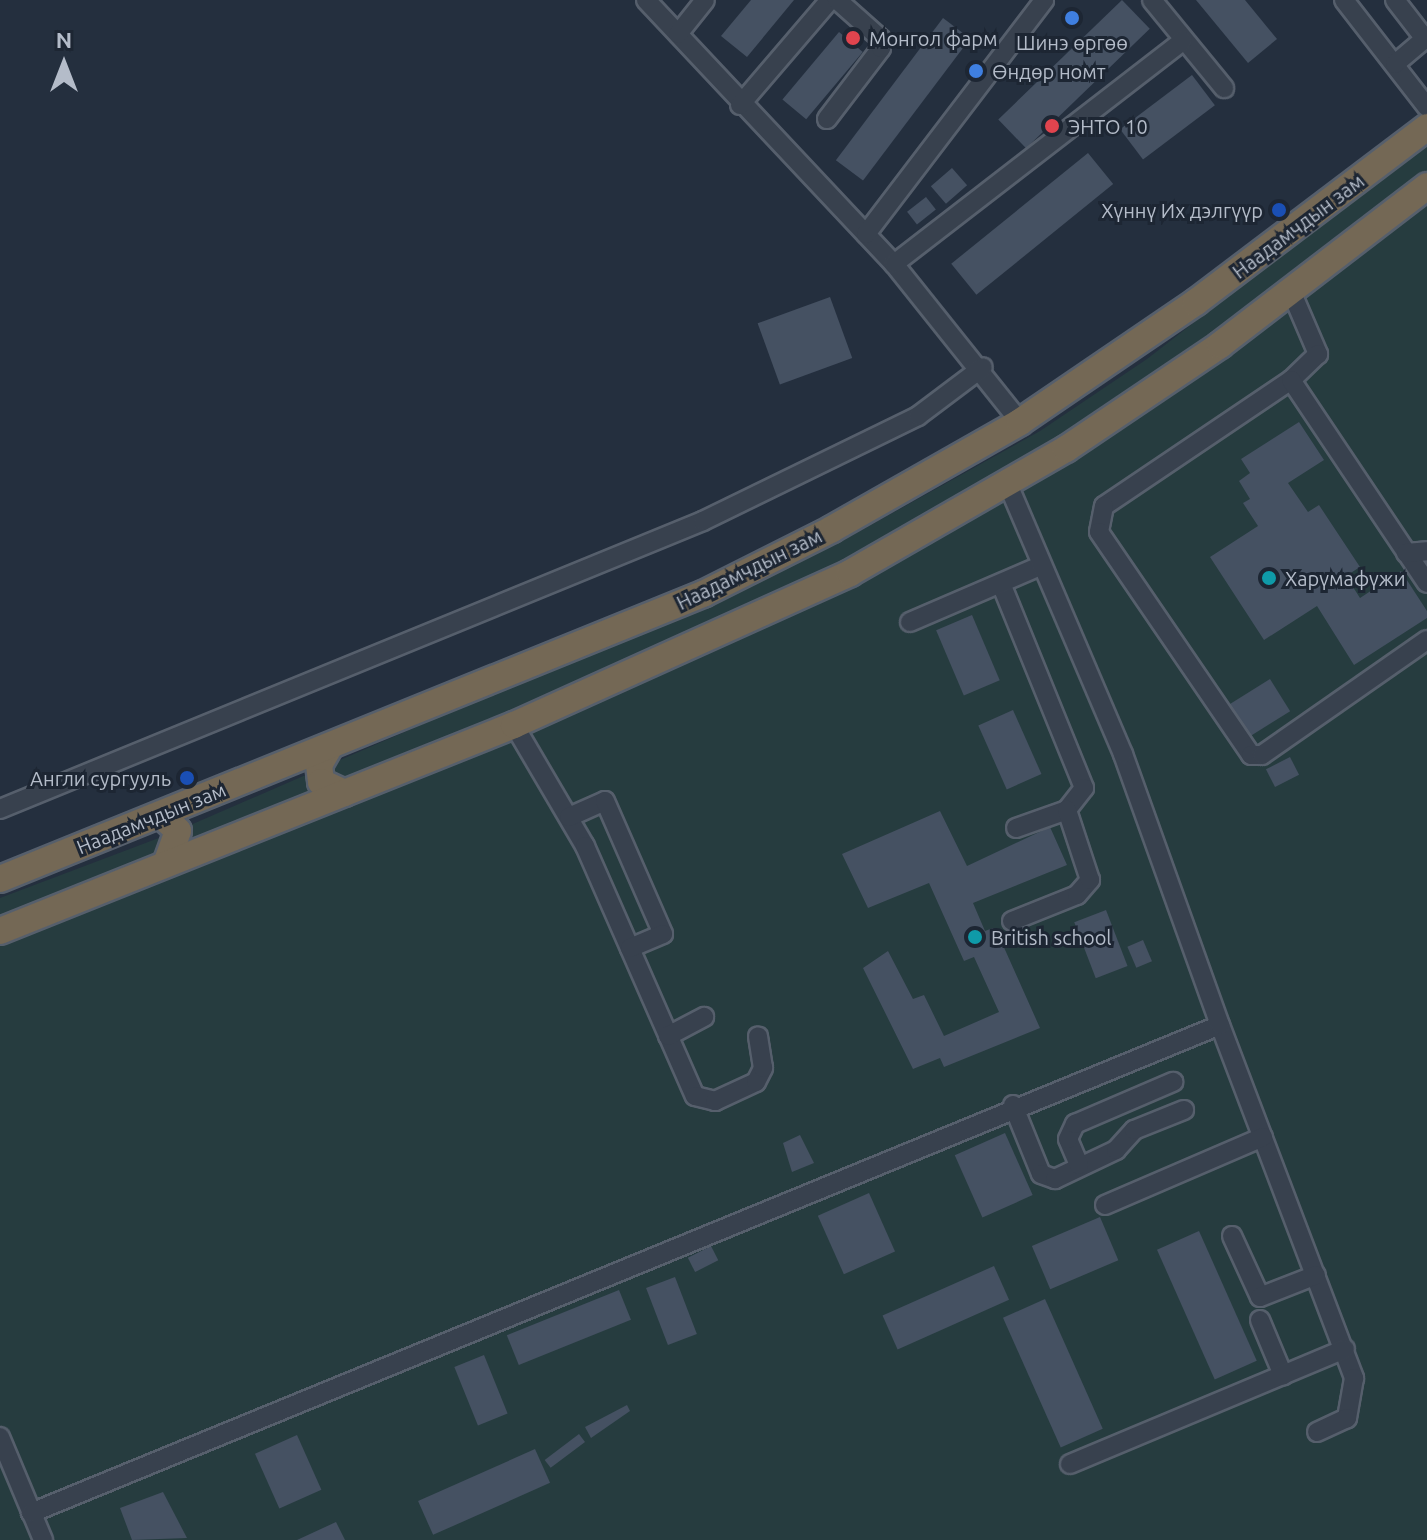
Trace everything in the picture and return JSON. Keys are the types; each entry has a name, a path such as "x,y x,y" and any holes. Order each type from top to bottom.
{"highway":[{"name":"Наадамчдын зам","path":"0,879 703,594 1020,422 1196,302 1427,127"},
{"path":"0,931 514,725 724,636 1008,485 1291,291 1427,186"},
{"path":"330,746 319,765 321,782 345,793"},
{"path":"161,815 178,831 166,864"}],"street":[{"path":"646,0 740,105 894,264 983,367 1020,422"},
{"path":"678,34 705,0"},
{"path":"740,105 830,0"},
{"path":"827,119 881,48 881,39 837,0"},
{"path":"866,234 1044,0"},
{"path":"1152,0 1224,88"},
{"path":"1344,0 1427,107"},
{"path":"1395,0 1426,38 1395,64"},
{"path":"894,264 1183,41"},
{"path":"1291,291 1319,349 1291,380 1104,506 1099,532 1251,755 1262,755 1427,640"},
{"path":"0,809 703,521 918,416 983,367"},
{"path":"1291,380 1427,583"},
{"path":"1008,485 1038,567 1123,754 1220,1025 1345,1349 1354,1378 1347,1418 1317,1432"},
{"path":"1406,553 1427,551"},
{"path":"910,622 1002,586 1038,567"},
{"path":"1002,586 1084,788 1067,810 1016,828"},
{"path":"514,725 569,817 695,1096 715,1101 756,1082 763,1068 758,1036"},
{"path":"569,817 605,801 663,934 630,948"},
{"path":"1012,921 1077,895 1090,880 1067,810"},
{"path":"668,1036 704,1017"},
{"path":"0,1437 37,1525 106,1483 1013,1105 1220,1025"},
{"path":"1079,1165 1068,1139 1075,1124 1173,1082"},
{"path":"1013,1105 1041,1174 1063,1178 1079,1165 1116,1150 1134,1130 1184,1110"},
{"path":"1105,1205 1263,1137"},
{"path":"1232,1236 1260,1297 1316,1275"},
{"path":"1260,1320 1283,1375"},
{"path":"1070,1464 1345,1349"}],"green space":[{"path":"1427,141 1427,1540 0,1540 0,898 172,833 835,545 1040,431 1147,359"}],"building":[{"path":"751,0 794,0 747,57 721,36"},
{"path":"1122,0 1150,29 1026,148 998,119"},
{"path":"1196,0 1245,0 1277,39 1248,63"},
{"path":"943,18 970,38 863,181 836,160"},
{"path":"839,32 863,52 806,119 782,99"},
{"path":"1192,75 1215,105 1143,160 1120,129"},
{"path":"1088,153 1113,184 976,295 951,264"},
{"path":"952,168 967,185 946,204 931,186"},
{"path":"926,197 936,210 917,224 907,212"},
{"path":"830,297 852,358 780,384 758,323"},
{"path":"1299,422 1324,460 1288,483 1308,512 1319,505 1360,567 1346,576 1360,598 1401,571 1427,611 1427,618 1354,665 1317,606 1264,640 1210,557 1258,526 1243,503 1250,499 1239,481 1250,473 1241,459"},
{"path":"972,615 1000,680 964,696 936,630"},
{"path":"1270,679 1290,711 1248,738 1228,705"},
{"path":"1013,710 1041,774 1007,789 978,725"},
{"path":"1290,757 1299,775 1275,787 1266,769"},
{"name":"British school","path":"940,811 967,866 1050,827 1067,865 973,903 985,931 993,928 1002,943 1040,1028 944,1067 940,1058 913,1069 863,968 888,951 913,999 924,995 944,1036 999,1012 974,957 964,961 929,883 868,908 842,854"},
{"path":"1106,910 1128,966 1096,978 1074,922"},
{"path":"1143,940 1152,961 1136,968 1127,947"},
{"path":"1005,1133 1033,1195 982,1217 955,1155"},
{"path":"800,1135 814,1163 792,1172 783,1143"},
{"path":"869,1193 895,1251 844,1274 818,1216"},
{"path":"1100,1217 1118,1260 1050,1289 1032,1246"},
{"path":"1199,1231 1257,1361 1215,1379 1157,1250"},
{"path":"711,1246 718,1260 695,1272 688,1258"},
{"path":"994,1266 1009,1300 898,1349 883,1316"},
{"path":"675,1277 697,1334 668,1345 646,1288"},
{"path":"619,1290 631,1320 519,1365 507,1335"},
{"path":"1045,1299 1103,1429 1061,1447 1003,1318"},
{"path":"484,1355 508,1413 478,1425 454,1367"},
{"path":"627,1405 630,1411 591,1438 585,1427"},
{"path":"579,1434 585,1442 551,1468 545,1460"},
{"path":"297,1435 321,1490 279,1509 255,1454"},
{"path":"535,1449 550,1483 433,1535 418,1501"},
{"path":"163,1492 187,1538 132,1540 120,1508"},
{"path":"336,1522 345,1540 297,1540"}],"place":[{"name":"Шинэ өргөө","path":"1072,18"},
{"name":"Монгол фарм","path":"853,38"},
{"name":"Өндөр номт","path":"976,71"},
{"name":"ЭНТО 10","path":"1052,126"},
{"name":"Хүннү Их дэлгүүр","path":"1279,210"},
{"name":"Харүмафүжи","path":"1269,578"},
{"name":"Англи сургууль","path":"187,778"},
{"name":"British school","path":"975,937"}]}
